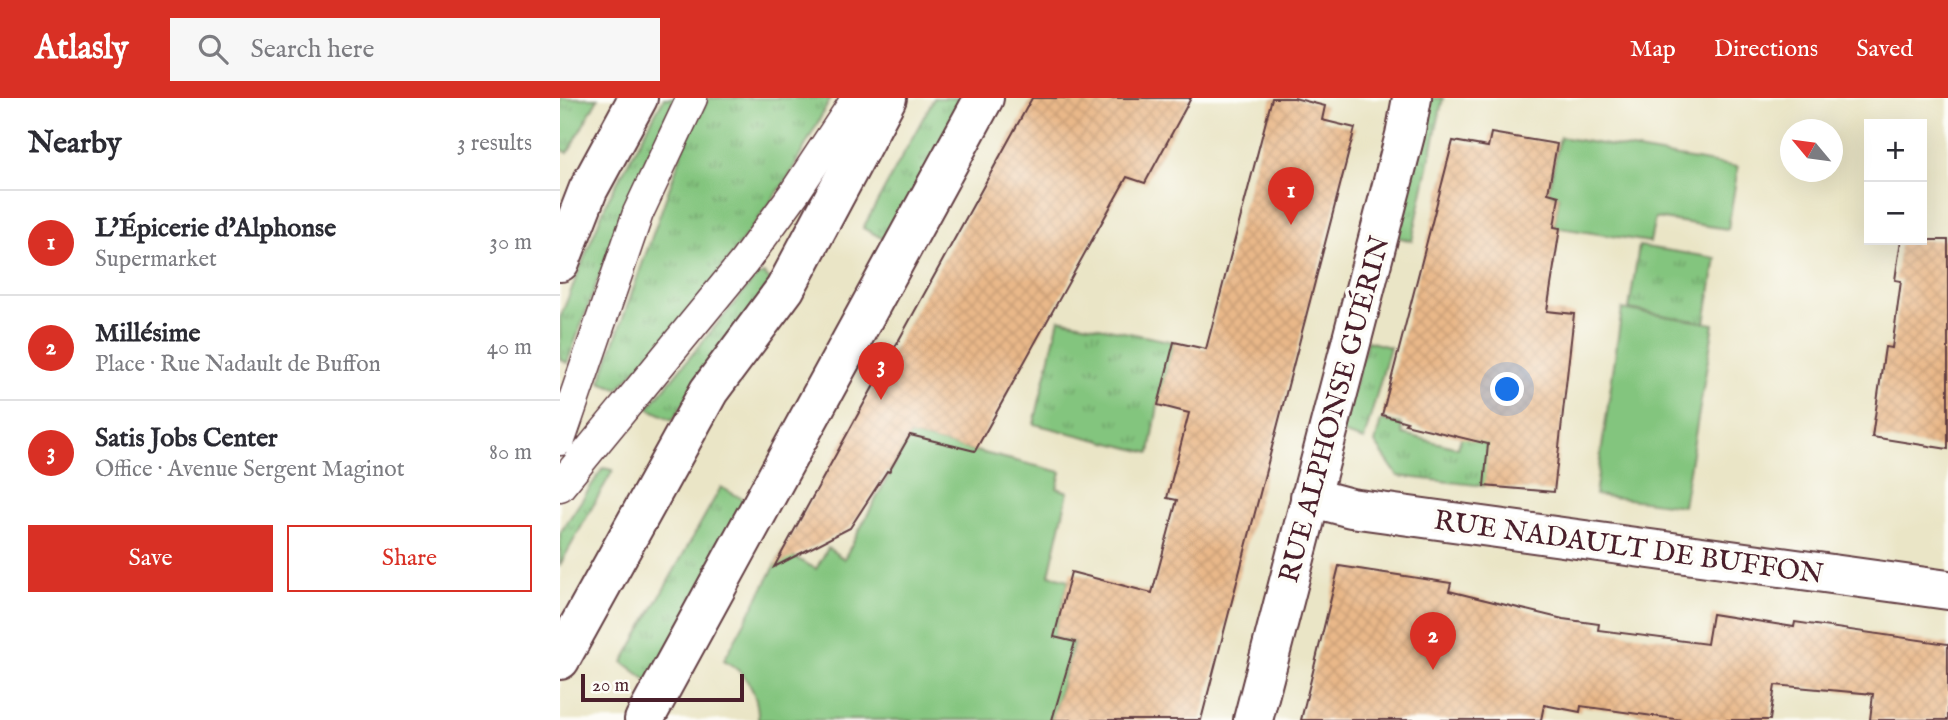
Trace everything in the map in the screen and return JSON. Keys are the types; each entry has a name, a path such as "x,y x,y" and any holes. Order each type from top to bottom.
{"street":[{"path":"560,262 588,190 638,98"},
{"path":"560,660 709,391 785,289 887,98"},
{"path":"644,720 984,98"},
{"name":"RUE ALPHONSE GUÉRIN","path":"1253,720 1405,135 1412,98"},
{"name":"RUE NADAULT DE BUFFON","path":"1310,497 1351,508 1948,590"}],"lane":[{"path":"560,440 638,213 692,98"},
{"path":"560,486 744,262 795,192 856,98"},
{"path":"828,208 868,98"}],"green space":[{"path":"560,98 598,98 568,153 560,148"},
{"path":"664,98 676,98 631,195 567,363 560,359 560,318 608,199"},
{"path":"709,98 831,98 788,178 698,301 618,389 600,382 687,139"},
{"path":"934,98 979,98 895,245 863,228"},
{"path":"1417,98 1443,98 1412,241 1397,237"},
{"path":"1560,137 1738,167 1728,229 1655,218 1650,242 1554,227 1559,196 1548,193"},
{"path":"1639,246 1716,258 1705,323 1629,309"},
{"path":"764,274 771,281 672,420 648,408 756,277"},
{"path":"1622,309 1714,324 1683,506 1595,495"},
{"path":"1059,319 1174,342 1158,405 1150,453 1034,424"},
{"path":"1367,341 1390,347 1364,440 1341,433"},
{"path":"1477,382 1526,386 1484,486 1398,476 1375,443 1381,420 1401,424 1403,434 1458,448"},
{"path":"910,435 1061,472 1057,488 1068,492 1049,575 1069,580 1054,637 1074,642 1052,720 758,720 756,701 750,685 739,671 724,660 783,551 816,569 828,548 844,559"},
{"path":"603,468 613,470 560,565 560,533"},
{"path":"721,487 755,506 655,686 623,662"}],"building":[{"path":"1032,98 1191,98 1145,183 1127,177 975,451 910,435 889,472 887,471 850,528 774,567"},
{"path":"1272,98 1294,98 1325,106 1322,120 1355,128 1201,720 1052,720 1075,642 1054,637 1071,572 1152,593 1177,500 1167,498 1189,413 1158,405 1174,342 1206,349"},
{"path":"1491,133 1557,144 1548,193 1559,196 1554,227 1560,228 1547,311 1574,314 1554,492 1484,486 1488,444 1405,424 1407,422 1382,415 1453,141 1488,147"},
{"path":"1927,240 1948,240 1948,449 1872,437 1885,347 1892,348 1901,281 1895,280 1900,245 1927,245"},
{"path":"1339,566 1451,583 1449,591 1563,619 1599,624 1598,630 1707,644 1712,614 1794,627 1795,622 1948,644 1948,720 1870,720 1873,694 1775,685 1770,720 1682,720 1581,706 1580,712 1544,705 1541,720 1301,720"}],"place":[{"name":"L'Épicerie d'Alphonse","path":"1291,225"},
{"name":"Satis Jobs Center","path":"881,400"},
{"name":"Millésime","path":"1433,670"}]}
